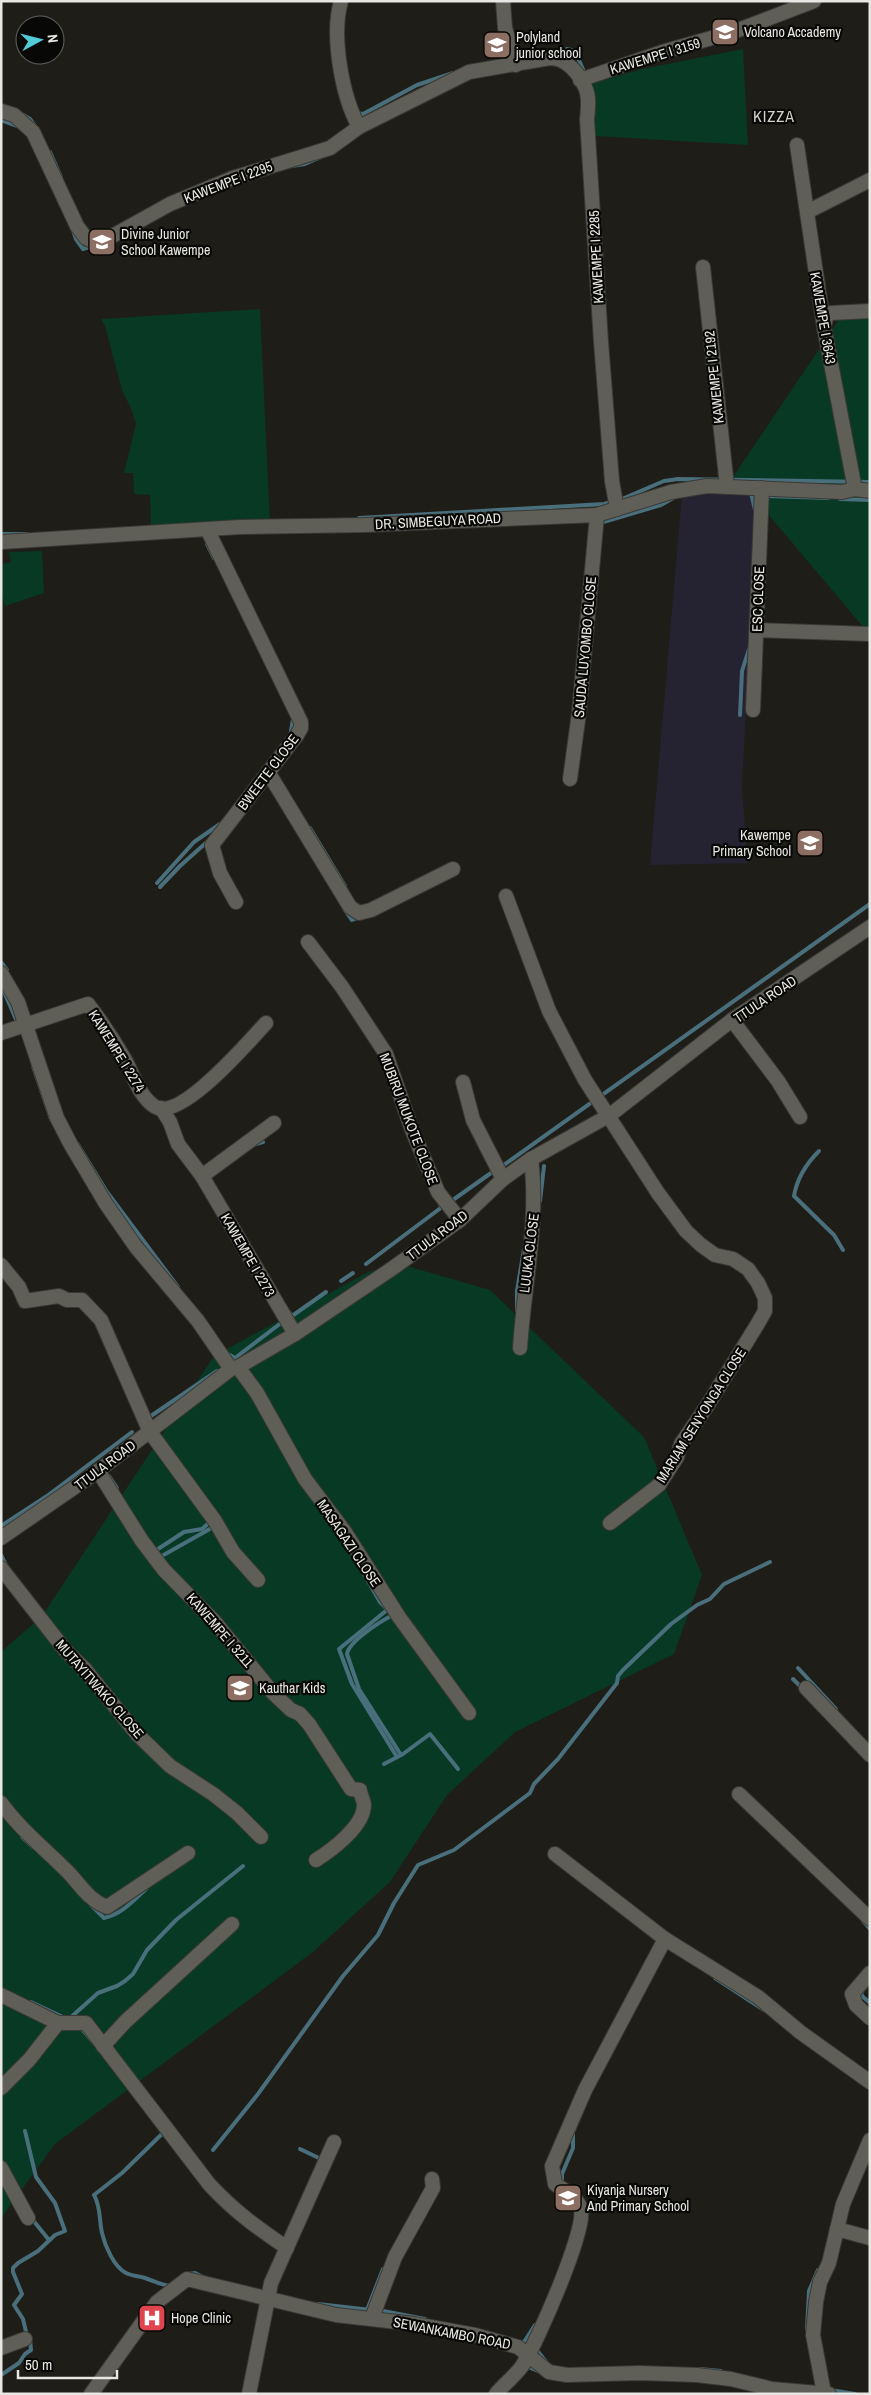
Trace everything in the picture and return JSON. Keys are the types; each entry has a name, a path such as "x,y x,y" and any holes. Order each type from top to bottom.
{"street":[{"path":"341,1 336,41 349,106 359,127"},
{"path":"503,1 505,28 516,65"},
{"name":"KAWEMPE I 3159","path":"580,80 662,52 733,32 814,1"},
{"name":"KAWEMPE I 2285","path":"516,65 559,58 574,70 585,87 588,101 601,342 612,481 617,509"},
{"name":"KAWEMPE I 2295","path":"1,111 14,115 33,132 77,226 86,238 98,244 170,204 233,178 330,148 359,127 469,72 516,65"},
{"name":"KAWEMPE I 3643","path":"797,145 824,327 855,489"},
{"path":"807,212 870,180"},
{"name":"KAWEMPE I 2192","path":"703,267 727,486"},
{"path":"824,327 828,314 870,311"},
{"name":"DR. SIMBEGUYA ROAD","path":"1,542 240,527 330,526 597,515 685,488 727,486 842,492 855,489 870,490"},
{"name":"ESC CLOSE","path":"753,710 762,488"},
{"name":"SAUDA LUYOMBO CLOSE","path":"570,779 579,713 597,515"},
{"name":"BWEETE CLOSE","path":"208,530 301,722 301,728 297,735 212,845 220,873 236,902"},
{"path":"757,630 870,634"},
{"path":"268,772 350,907 359,913 371,910 453,869"},
{"name":"MARIAM SENYONGA CLOSE","path":"506,896 549,1011 585,1080 610,1115 658,1193 686,1231 715,1255 733,1259 748,1268 765,1298 765,1311 757,1326 707,1406 680,1444 677,1457 659,1484 610,1523"},
{"name":"TTULA ROAD","path":"1,1538 98,1471 234,1368 295,1334 460,1220 503,1180 532,1159 610,1115 732,1020 870,927"},
{"name":"MUBIRU MUKOTE CLOSE","path":"308,942 342,987 386,1054 412,1130 438,1192 460,1220"},
{"name":"MASAGAZI CLOSE","path":"1,973 18,1002 57,1118 106,1204 136,1247 198,1321 234,1368 257,1393 305,1479 344,1532 399,1617 469,1713"},
{"name":"KAWEMPE I 2274","path":"26,1026 88,1004 98,1016 125,1060 134,1081 154,1107 161,1108"},
{"path":"732,1020 778,1081 800,1116"},
{"path":"161,1108 181,1103 204,1087 266,1023"},
{"path":"1,1033 26,1026"},
{"path":"463,1082 473,1120 503,1180"},
{"name":"KAWEMPE I 2273","path":"161,1108 170,1122 178,1144 202,1176 295,1334"},
{"path":"202,1176 274,1124"},
{"name":"LUUKA CLOSE","path":"520,1348 523,1304 534,1213 532,1159"},
{"path":"1,1265 19,1287 25,1300 59,1296 67,1300 82,1300 101,1320 150,1432 215,1521 233,1552 258,1580"},
{"name":"KAWEMPE I 3211","path":"98,1471 142,1541 164,1570 215,1622 273,1693 291,1710 300,1714 309,1724 346,1784 351,1789 360,1790 364,1805 360,1818 344,1838 316,1860"},
{"name":"MUTAYITWAKO CLOSE","path":"1,1568 65,1650 84,1668 137,1734 170,1766 213,1794 237,1813 261,1837"},
{"path":"806,1688 870,1755"},
{"path":"739,1794 870,1918"},
{"path":"1,1803 12,1818 66,1871 88,1896 106,1907 188,1853"},
{"path":"555,1854 665,1939 758,1997 800,2032 870,2082"},
{"path":"103,2046 125,2022 232,1924"},
{"path":"496,2394 522,2367 548,2316 582,2216 576,2199 555,2184 552,2166 585,2090 665,1939"},
{"path":"870,1973 852,1994 856,2005 870,2018"},
{"path":"1,1995 58,2023 86,2023 228,2204 241,2216 287,2248"},
{"path":"1,2088 29,2060 58,2023"},
{"path":"827,2393 813,2335 816,2302 820,2282 829,2263 839,2229 843,2204 870,2140"},
{"path":"249,2394 271,2283 334,2142"},
{"path":"1,2168 28,2218"},
{"path":"372,2318 395,2257 433,2188 432,2179"},
{"path":"839,2229 870,2238"},
{"name":"SEWANKAMBO ROAD","path":"91,2394 157,2302 187,2279 336,2315 372,2318 476,2336 518,2347 549,2372 566,2375 640,2373 697,2375 731,2379 772,2389 827,2393"},
{"path":"1,2348 25,2339"}],"shaded area":[{"path":"682,494 751,494 755,515 742,788 748,863 650,865"}],"green space":[{"path":"743,49 748,145 595,136 593,83 642,69"},
{"path":"870,301 870,635 746,488 733,477 840,318"},
{"path":"260,309 270,522 151,528 150,495 134,494 133,473 124,473 136,424 131,408 123,393 105,326 101,319"},
{"path":"42,551 44,593 5,606 1,591 1,554 3,564 11,562 9,552"},
{"path":"407,1266 490,1290 644,1437 702,1575 674,1654 515,1732 447,1795 390,1882 313,1952 55,2144 1,2218 1,1652 42,1616 214,1356 370,1271"}],"waterway":[{"path":"554,54 567,49 575,51 585,74"},
{"path":"357,113 363,114 417,85 453,73"},
{"path":"20,113 30,119 35,126"},
{"path":"1,120 20,127"},
{"path":"50,152 61,177"},
{"path":"292,166 305,164 321,157"},
{"path":"73,230 76,239 83,249 92,246"},
{"path":"619,496 622,499 664,481 678,479 870,482"},
{"path":"751,493 755,510"},
{"path":"765,496 828,498"},
{"path":"600,523 661,505 675,497"},
{"path":"359,518 604,504 611,502 611,499"},
{"path":"840,499 870,500"},
{"path":"1,534 27,534"},
{"path":"207,544 214,558"},
{"path":"740,715 742,671 749,649"},
{"path":"290,737 293,719"},
{"path":"157,883 194,842 220,824"},
{"path":"310,828 345,886"},
{"path":"160,887 208,841"},
{"path":"501,1167 870,904"},
{"path":"345,910 352,920 360,917"},
{"path":"1,962 7,970"},
{"path":"2,987 18,1024"},
{"path":"33,1066 51,1119"},
{"path":"253,1145 263,1142"},
{"path":"77,1143 107,1192 178,1287"},
{"path":"819,1151 803,1172 797,1183 794,1196 834,1235 843,1250"},
{"path":"540,1201 544,1166"},
{"path":"450,1202 491,1173"},
{"path":"366,1264 442,1207 440,1205"},
{"path":"517,1311 517,1291 524,1249"},
{"path":"341,1281 353,1273"},
{"path":"289,1312 292,1316 326,1292"},
{"path":"226,1353 235,1358 285,1320"},
{"path":"148,1418 217,1371"},
{"path":"1,1526 47,1496 132,1432"},
{"path":"109,1476 117,1488"},
{"path":"155,1551 184,1532 202,1529 211,1521"},
{"path":"160,1557 215,1526"},
{"path":"1,1555 6,1565"},
{"path":"213,2150 258,2094 343,1976 378,1935 394,1903 418,1865 454,1850 530,1793 534,1784 558,1759 617,1683 618,1676 623,1670 671,1624 697,1605 710,1599 724,1584 770,1562"},
{"path":"364,1574 380,1602 388,1610"},
{"path":"387,1610 339,1649 352,1684 397,1757"},
{"path":"393,1615 353,1643 347,1654 359,1689 401,1755"},
{"path":"72,1665 87,1682"},
{"path":"798,1668 836,1709"},
{"path":"793,1679 803,1689"},
{"path":"384,1764 403,1754 430,1734 458,1769"},
{"path":"22,1837 33,1847"},
{"path":"70,2018 98,1993 117,1986 133,1974 147,1950 176,1920 243,1866"},
{"path":"91,1905 104,1918 122,1910 146,1889"},
{"path":"863,1921 870,1929"},
{"path":"715,1978 764,2010"},
{"path":"861,1989 862,1996 870,2003"},
{"path":"31,2002 65,2018"},
{"path":"81,2028 93,2042"},
{"path":"25,2131 36,2177 55,2203 65,2231 55,2235 38,2251 13,2268 22,2294 14,2305 23,2319 27,2336"},
{"path":"165,2131 122,2173 94,2195 99,2209 103,2238 118,2266 128,2274 171,2286"},
{"path":"562,2184 562,2174 573,2148 573,2131"},
{"path":"300,2149 323,2160"},
{"path":"32,2219 49,2240"},
{"path":"367,2310 383,2269"},
{"path":"807,2329 809,2291 818,2270"},
{"path":"189,2274 195,2273 203,2277"},
{"path":"318,2304 371,2310"},
{"path":"378,2310 425,2319"},
{"path":"519,2342 524,2342 535,2325"},
{"path":"1,2375 19,2363 25,2354 31,2350 30,2339"},
{"path":"536,2349 547,2363"},
{"path":"526,2366 540,2372"},
{"path":"700,2369 721,2371"},
{"path":"831,2390 855,2394"}],"place":[{"name":"Volcano Accademy","path":"725,32"},
{"name":"Polyland junior school","path":"497,45"},
{"name":"Divine Junior School Kawempe","path":"102,242"},
{"name":"Kawempe Primary School","path":"810,843"},
{"name":"Kauthar Kids","path":"240,1688"},
{"name":"Kiyanja Nursery And Primary School","path":"568,2198"},
{"name":"Hope Clinic","path":"152,2318"}],"district":[{"name":"KIZZA","path":"774,116"}]}
